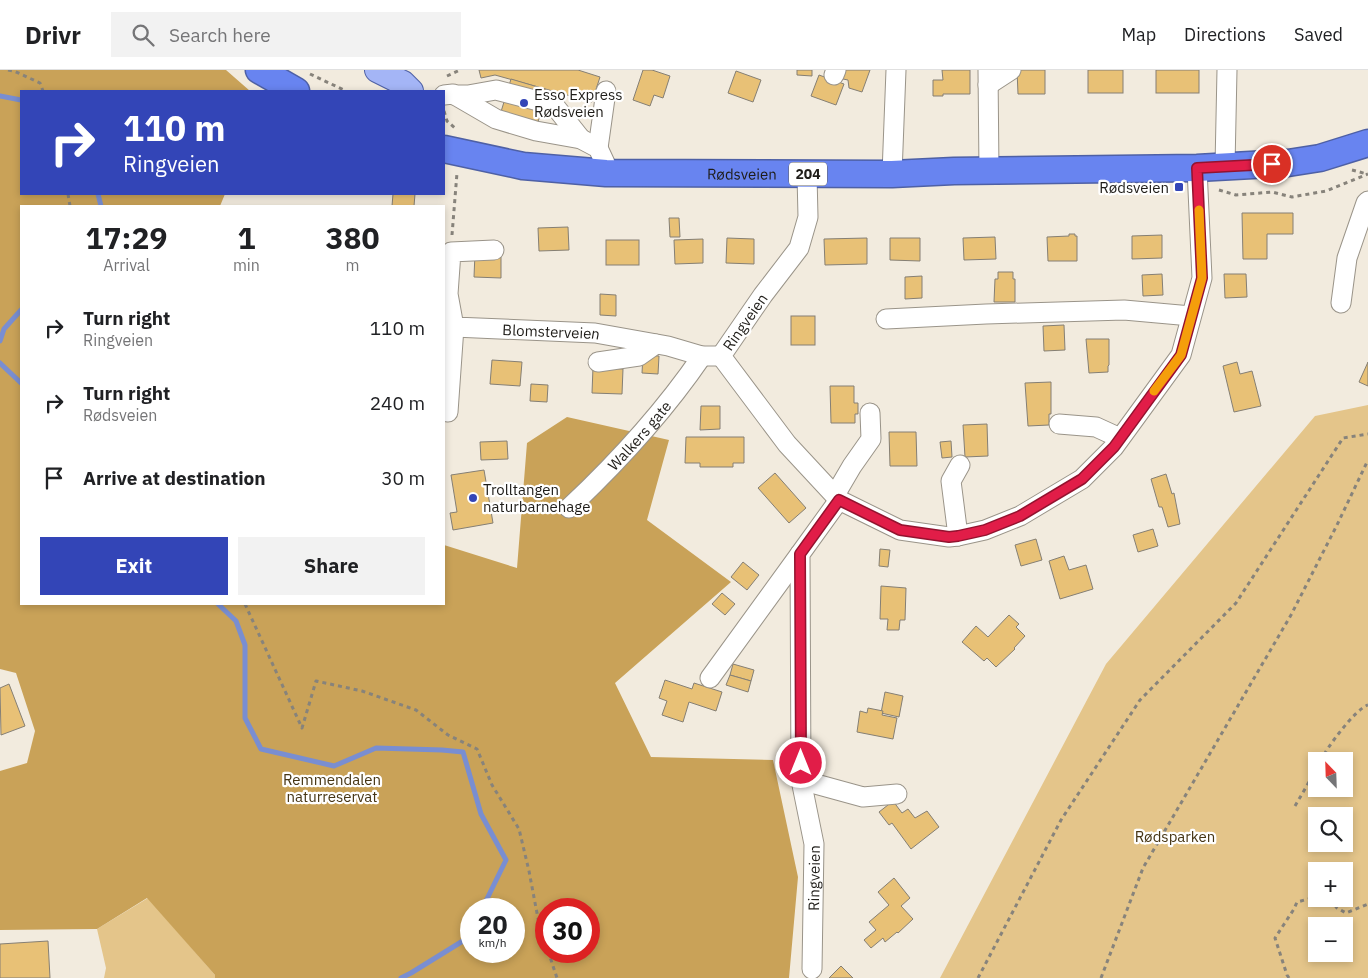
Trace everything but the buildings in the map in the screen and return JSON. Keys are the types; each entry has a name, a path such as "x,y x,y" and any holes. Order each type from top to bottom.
{"highway":[{"path":"258,70 294,90"},
{"name":"Rødsveien","path":"452,151 523,166 606,173 892,174 1197,168 1221,177 1320,158 1368,143"}],"main road":[{"path":"377,70 403,83 410,90"}],"street":[{"path":"892,174 896,70"},
{"path":"989,171 988,77 1011,70"},
{"path":"1221,177 1222,73"},
{"path":"447,99 496,90 554,105 582,138 598,148 605,163 606,173"},
{"path":"598,148 606,91"},
{"path":"447,99 536,131 582,138"},
{"name":"Ringveien","path":"807,174 808,217 799,248 763,295 721,356 787,444 837,497 900,530 949,537 985,530 1020,516 1082,479 1114,447 1181,355 1202,278 1197,168"},
{"path":"1341,303 1347,258 1368,201"},
{"path":"448,412 454,327 448,294 451,252 494,250"},
{"path":"886,319 1124,310 1191,316"},
{"name":"Blomsterveien","path":"454,327 595,333 656,344 702,356 721,356"},
{"path":"598,362 639,356 656,344"},
{"name":"Walkers gate","path":"569,508 639,438 702,356"},
{"path":"710,678 800,554 837,497 852,466 872,439 870,413"},
{"path":"1059,424 1096,427 1120,438"},
{"path":"958,536 951,481 960,466"},
{"name":"Ringveien","path":"800,554 801,780 814,844 812,970"},
{"path":"801,780 863,797 897,794"}],"path":[{"path":"8,70 40,82 43,90"},
{"path":"302,70 344,90"},
{"path":"445,121 447,99"},
{"path":"451,252 457,170 452,151"},
{"path":"1344,169 1368,174"},
{"path":"1221,177 1236,195 1272,192 1292,197 1326,191 1368,174"},
{"path":"978,978 1061,820 1140,700 1236,603 1342,438 1368,434"},
{"path":"1101,978 1143,868 1291,615 1338,525 1368,460"},
{"path":"245,605 302,728 316,681 362,691 416,710 448,736 477,749 492,785 519,828 535,903"},
{"path":"1325,752 1363,706 1368,705"},
{"path":"1296,806 1308,784"},
{"path":"1289,978 1276,938 1297,902 1308,899"},
{"path":"1336,907 1346,913 1368,904"},
{"path":"552,963 557,978"}],"green space":[{"name":"Remmendalen naturreservat","path":"0,70 226,70 249,90 20,90 20,195 225,195 220,205 20,205 20,605 445,605 445,545 517,568 527,443 567,417 669,440 647,520 731,582 615,683 651,757 773,760 798,877 789,978 215,978 215,975 147,898 97,929 0,930 0,771 27,763 35,731 16,673 0,669"},
{"name":"Rødsparken","path":"1368,405 1368,978 940,978 1106,664 1315,416"},
{"path":"148,898 215,975 215,978 104,978 106,968 97,929"}],"waterway":[{"path":"0,96 20,100"},
{"path":"98,195 101,205"},
{"path":"0,341 4,329 20,311"},
{"path":"0,363 20,382"},
{"path":"219,605 236,621 245,645 245,718 261,749 334,766 376,748 463,752 481,814 506,860 487,898"},
{"path":"401,978 460,943"}],"slow traffic":[{"path":"1154,391 1181,355 1202,278 1199,210"}],"place":[{"name":"Esso Express Rødsveien","path":"524,103"},
{"name":"Rødsveien","path":"1179,187"},
{"name":"Trolltangen naturbarnehage","path":"473,498"}],"route":[{"path":"801,763 800,554 839,500 900,530 949,537 985,530 1020,516 1082,479 1114,447 1181,355 1202,278 1197,168 1272,164"}]}
